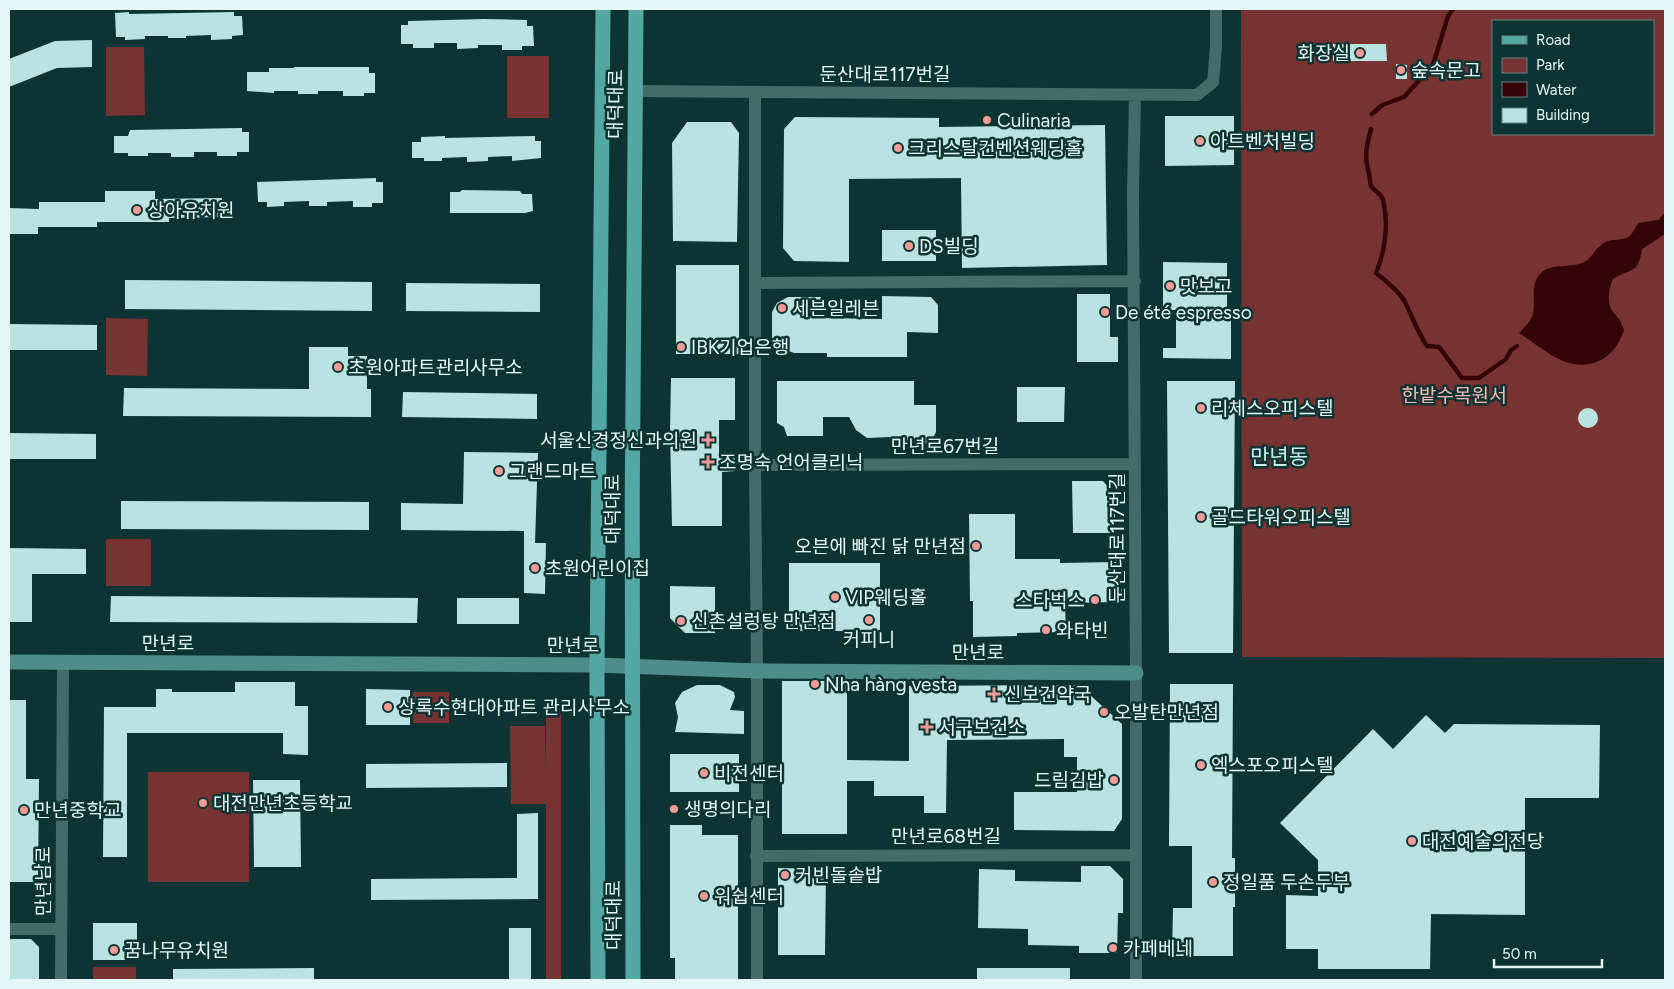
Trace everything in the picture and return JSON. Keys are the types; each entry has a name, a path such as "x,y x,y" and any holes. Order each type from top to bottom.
{"main road":[{"name":"대덕대로","path":"598,980 597,665 603,9"},
{"name":"대덕대로","path":"633,980 631,666 636,9"}],"street":[{"name":"둔산대로117번길","path":"635,91 1198,95 1212,82 1216,47 1216,9"},
{"path":"755,92 757,980"},
{"name":"둔산대로117번길","path":"1135,95 1136,980"},
{"path":"755,283 1135,281"},
{"name":"만년로67번길","path":"755,465 1135,464"},
{"name":"만년로","path":"9,662 597,665 757,671 1136,673"},
{"name":"만년남로","path":"61,980 62,662"},
{"name":"만년로68번길","path":"756,856 1136,855"},
{"path":"9,929 61,929"}],"green space":[{"name":"한밭수목원서","path":"1241,9 1665,9 1665,658 1242,657"},
{"path":"106,47 144,47 145,115 106,116"},
{"path":"507,56 549,56 549,118 507,118"},
{"path":"106,318 148,319 147,376 106,375"},
{"path":"106,539 151,539 151,586 106,586"},
{"path":"413,692 449,692 449,723 413,723"},
{"path":"546,702 556,705 561,712 561,980 546,980 546,804 511,804 510,726 545,726 546,770"},
{"path":"148,772 249,772 249,882 148,882"},
{"path":"93,967 136,967 136,980 93,980"}],"water":[{"path":"1665,213 1665,234 1642,249 1636,267 1613,279 1609,291 1609,305 1620,320 1624,330 1616,347 1604,358 1596,362 1579,365 1562,361 1519,333 1529,322 1533,314 1534,288 1537,278 1541,273 1550,268 1582,263 1604,243 1628,237 1639,223 1658,220"}],"building":[{"path":"129,12 129,14 234,12 234,16 242,16 243,35 232,36 232,39 211,40 211,35 186,36 186,38 145,36 145,39 125,40 125,37 116,37 115,13"},
{"path":"527,20 527,26 533,26 534,46 522,46 522,50 502,50 502,45 478,45 478,48 457,49 457,43 434,43 434,48 413,48 413,44 401,44 401,25 408,25 408,21"},
{"path":"92,40 92,67 57,68 9,87 9,59 55,41"},
{"name":"화장실","path":"1333,44 1386,44 1387,61 1333,61"},
{"name":"숲속문고","path":"1396,64 1407,65 1407,79 1396,79"},
{"path":"369,67 369,73 375,73 375,93 364,93 364,96 343,96 343,91 318,91 318,94 298,94 298,91 274,91 274,93 247,91 247,72 269,72 269,68"},
{"name":"아트벤처빌딩","path":"1165,116 1234,116 1234,165 1165,166"},
{"path":"795,117 939,118 939,127 1105,125 1107,265 962,268 961,178 849,179 849,262 794,261 783,248 784,129"},
{"path":"687,122 731,122 739,133 737,242 673,241 672,143"},
{"path":"242,128 242,132 249,132 249,152 237,152 237,156 217,156 217,152 194,152 194,157 171,157 171,153 148,153 148,156 128,156 128,153 114,153 114,136 128,136 130,130"},
{"path":"445,136 445,138 535,136 535,141 541,141 541,158 512,161 512,156 488,157 488,161 467,162 467,157 442,158 442,161 424,161 424,158 412,158 412,142 421,142 421,137"},
{"path":"376,178 376,182 383,182 383,203 372,203 372,207 353,207 353,201 327,202 327,206 309,206 309,201 284,202 284,206 267,207 267,202 258,202 257,182"},
{"path":"462,190 520,191 522,194 532,194 533,211 525,213 450,213 450,192 460,192"},
{"path":"105,191 155,191 155,199 222,198 222,217 169,218 169,222 97,222 97,227 38,227 38,234 9,234 9,208 39,209 39,202 105,202"},
{"name":"DS빌딩","path":"882,230 936,230 936,261 882,261"},
{"path":"1163,262 1227,263 1227,315 1231,315 1231,359 1163,358 1163,348 1176,348 1176,310 1163,310"},
{"path":"676,265 739,265 739,354 676,354"},
{"path":"125,280 372,282 372,311 125,309"},
{"path":"406,283 540,284 540,312 406,311"},
{"path":"1077,294 1110,294 1110,337 1118,337 1118,362 1077,362"},
{"path":"882,296 931,297 938,305 938,333 907,332 907,357 827,357 827,353 794,353 781,348 772,338 772,312 777,303 788,297 821,297 821,318 882,319"},
{"path":"9,324 97,325 97,350 9,350"},
{"path":"309,347 348,347 348,356 367,356 367,389 371,389 371,417 123,416 124,388 309,389"},
{"path":"671,378 735,378 735,420 719,420 719,457 735,457 735,471 722,472 722,526 672,526"},
{"path":"777,381 914,381 914,405 936,405 936,432 932,440 924,445 890,445 890,437 867,438 856,430 849,417 823,417 823,436 787,436 784,427 777,423"},
{"path":"1167,381 1235,381 1233,653 1169,653"},
{"path":"1017,387 1065,387 1064,422 1017,422"},
{"path":"403,392 537,394 537,419 402,417"},
{"path":"1588,408 1595,411 1598,418 1595,425 1588,428 1581,425 1578,418 1581,411"},
{"path":"9,433 96,434 96,459 9,459"},
{"path":"464,452 538,453 535,543 546,543 545,594 524,593 524,531 401,530 401,503 463,504"},
{"path":"1072,481 1103,481 1115,495 1115,533 1073,533"},
{"path":"121,501 369,502 369,530 121,529"},
{"path":"969,514 1015,514 1015,559 1060,559 1060,563 1116,562 1117,587 1125,591 1117,602 1065,603 1066,632 1017,633 1017,636 973,637 973,601 970,601"},
{"path":"9,548 86,549 86,574 32,574 32,622 9,622"},
{"name":"VIP웨딩홀","path":"789,563 880,563 880,631 789,631"},
{"path":"670,586 715,587 715,633 685,633 670,618"},
{"path":"111,596 418,598 417,623 110,622"},
{"path":"457,598 519,598 519,624 457,624"},
{"path":"782,681 847,681 847,760 909,761 909,686 1079,685 1122,724 1122,819 1114,831 1014,830 1014,792 1077,792 1077,757 1064,757 1064,739 947,740 946,813 924,813 924,796 874,796 874,781 847,781 847,834 782,834"},
{"path":"235,682 295,682 295,706 308,706 308,755 283,754 283,733 127,733 127,857 103,857 104,707 156,707 156,689 172,689 172,692 235,692"},
{"name":"엑스포오피스텔","path":"1170,684 1233,684 1232,858 1235,858 1235,907 1233,907 1233,956 1172,956 1173,908 1192,908 1192,846 1169,846"},
{"path":"697,685 720,685 734,692 735,697 730,710 744,711 744,734 675,732 678,717 675,703 682,692"},
{"name":"상록수현대아파트 관리사무소","path":"366,689 410,690 410,725 366,725"},
{"name":"만년중학교","path":"9,700 26,700 26,779 39,779 38,882 9,882"},
{"name":"대전예술의전당","path":"1426,715 1445,733 1454,724 1600,725 1599,798 1525,798 1525,915 1431,914 1430,969 1318,969 1318,949 1286,949 1286,895 1318,896 1318,860 1280,823 1373,729 1393,749"},
{"name":"비전센터","path":"670,754 739,754 739,792 670,792"},
{"path":"507,763 507,787 366,788 366,764"},
{"path":"253,780 300,780 301,867 254,867"},
{"path":"538,813 538,899 371,900 371,879 517,878 517,814"},
{"name":"워쉽센터","path":"670,825 702,825 702,835 738,835 738,980 675,980 675,958 670,958"},
{"path":"1081,866 1110,866 1123,879 1123,913 1118,913 1117,953 1079,953 1079,946 1028,945 1028,929 978,928 979,869 1015,870 1015,881 1081,882"},
{"path":"778,868 826,869 825,955 778,955"},
{"path":"93,923 137,923 137,960 93,960"},
{"path":"509,928 531,928 531,980 509,980"},
{"path":"9,939 31,939 39,947 39,980 9,980"},
{"path":"314,968 314,980 173,980 173,969"},
{"path":"977,968 1070,968 1070,980 977,980"}],"waterway":[{"path":"1372,114 1382,105 1404,97 1433,65 1448,16 1453,9"},
{"path":"1371,129 1366,162 1371,186 1382,198 1386,218 1384,247 1376,273 1395,289 1404,300 1427,346 1439,347 1462,378 1479,378 1506,359 1511,350 1517,346"}],"place":[{"name":"화장실","path":"1360,53"},
{"name":"숲속문고","path":"1401,70"},
{"name":"Culinaria","path":"987,120"},
{"name":"아트벤처빌딩","path":"1200,141"},
{"name":"크리스탈컨벤션웨딩홀","path":"898,148"},
{"name":"상아유치원","path":"137,210"},
{"name":"DS빌딩","path":"909,246"},
{"name":"맛보고","path":"1170,286"},
{"name":"세븐일레븐","path":"782,308"},
{"name":"De été espresso","path":"1105,312"},
{"name":"IBK기업은행","path":"681,347"},
{"name":"초원아파트관리사무소","path":"338,367"},
{"name":"리체스오피스텔","path":"1201,408"},
{"name":"서울신경정신과의원","path":"708,440"},
{"name":"조명숙 언어클리닉","path":"708,462"},
{"name":"그랜드마트","path":"499,471"},
{"name":"골드타워오피스텔","path":"1201,517"},
{"name":"오븐에 빠진 닭 만년점","path":"976,546"},
{"name":"초원어린이집","path":"535,568"},
{"name":"VIP웨딩홀","path":"835,597"},
{"name":"스타벅스","path":"1095,600"},
{"name":"커피니","path":"869,620"},
{"name":"신촌설렁탕 만년점","path":"681,621"},
{"name":"와타빈","path":"1046,630"},
{"name":"Nha hàng vesta","path":"815,684"},
{"name":"신보건약국","path":"994,694"},
{"name":"상록수현대아파트 관리사무소","path":"388,707"},
{"name":"오발탄만년점","path":"1104,712"},
{"name":"서구보건소","path":"927,727"},
{"name":"엑스포오피스텔","path":"1201,765"},
{"name":"비전센터","path":"704,773"},
{"name":"드림김밥","path":"1114,780"},
{"name":"대전만년초등학교","path":"203,803"},
{"name":"생명의다리","path":"674,809"},
{"name":"만년중학교","path":"24,810"},
{"name":"대전예술의전당","path":"1412,841"},
{"name":"커빈돌솥밥","path":"785,875"},
{"name":"정일품 두손두부","path":"1213,882"},
{"name":"워쉽센터","path":"704,896"},
{"name":"카페베네","path":"1113,948"},
{"name":"꿈나무유치원","path":"114,950"}],"district":[{"name":"만년동","path":"1279,457"}]}
